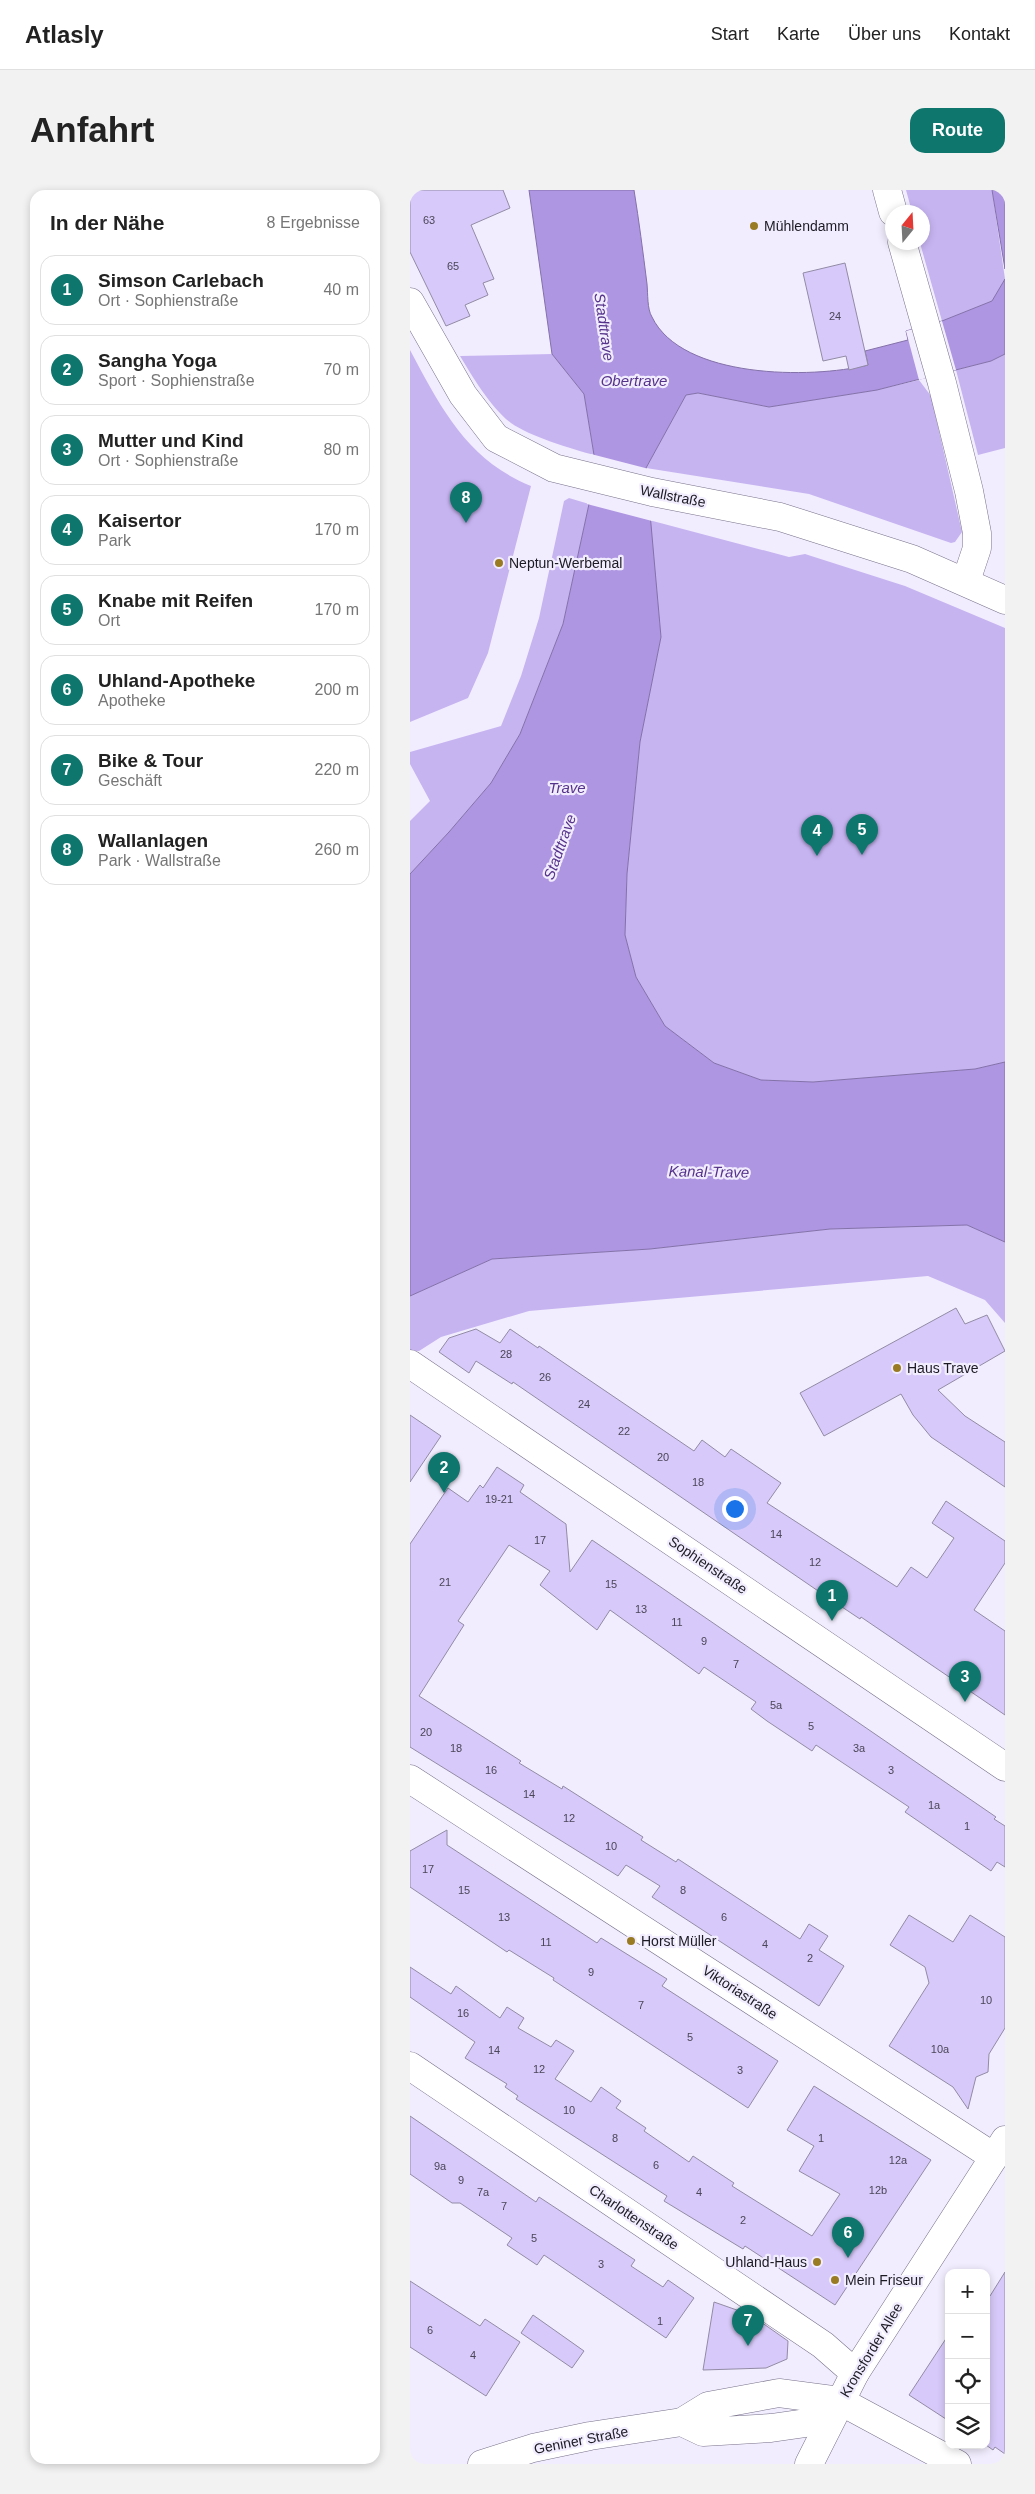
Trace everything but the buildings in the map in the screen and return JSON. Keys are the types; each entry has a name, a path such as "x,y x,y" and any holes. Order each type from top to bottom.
{"street":[{"path":"887,190 892,205"},
{"path":"904,250 939,374 969,491 977,533 977,548 966,581"},
{"name":"Wallstraße","path":"410,302 463,395 496,438 554,468 652,492 780,517 912,559 966,581 1005,600"},
{"name":"Sophienstraße","path":"410,1364 1005,1767"},
{"name":"Viktoriastraße","path":"410,1778 1000,2148"},
{"name":"Charlottenstraße","path":"410,2066 823,2345 855,2373"},
{"name":"Kronsforder Allee","path":"809,2464 855,2373 1000,2148"},
{"name":"Geniner Straße","path":"482,2464 533,2448 590,2436 682,2422 708,2406 779,2393 840,2402 957,2464"}],"shaded area":[{"path":"906,190 992,190 1005,279 992,301 942,321 922,250 930,250 930,205 910,205"},
{"path":"410,350 445,412 473,447 489,462 531,486 488,653 468,698 410,722"},
{"path":"552,354 584,394 594,455 539,437 511,423 489,400 460,356"},
{"path":"1005,354 1005,448 978,455 956,370 991,361"},
{"path":"919,380 931,396 962,532 955,542 951,543 809,494 646,468 686,395 698,393 769,407 877,390"},
{"path":"569,498 589,504 563,624 520,734 491,783 410,874 410,821 430,801 410,764 410,752 501,726 521,676 539,618 564,501"},
{"path":"649,520 789,557 805,554 905,586 1005,628 1005,1062 975,1069 813,1082 761,1080 714,1063 665,1026 636,977 625,935 627,874 640,742 661,637"},
{"path":"967,1225 1005,1242 1005,1323 985,1300 928,1276 529,1311 441,1337 419,1351 410,1351 410,1296 492,1259 650,1249 830,1229"}],"water":[{"path":"529,190 634,190 650,314 668,337 690,353 718,363 750,370 814,372 844,370 868,365 865,351 908,340 906,331 942,321 992,301 1005,279 1005,354 991,361 877,390 769,407 698,393 686,395 646,468 661,637 640,742 627,874 625,935 636,977 665,1026 714,1063 761,1080 813,1082 975,1069 1005,1062 1005,1242 967,1225 830,1229 650,1249 492,1259 410,1296 410,874 491,783 520,734 563,624 589,504 594,455 584,394 552,354"},
{"path":"992,190 1005,190 1005,269"}],"pier":[{"path":"942,321 956,370 919,380 906,331"},
{"path":"591,454 649,469 652,521 587,504"}],"place":[{"name":"Mühlendamm","path":"754,226"},
{"name":"Wallanlagen","path":"466,523"},
{"name":"Neptun-Werbemal","path":"499,563"},
{"name":"Knabe mit Reifen","path":"862,855"},
{"name":"Kaisertor","path":"817,856"},
{"name":"Haus Trave","path":"897,1368"},
{"name":"Sangha Yoga","path":"444,1493"},
{"name":"Simson Carlebach","path":"832,1621"},
{"name":"Mutter und Kind","path":"965,1702"},
{"name":"Horst Müller","path":"631,1941"},
{"name":"Uhland-Apotheke","path":"848,2258"},
{"name":"Uhland-Haus","path":"817,2262"},
{"name":"Mein Friseur","path":"835,2280"},
{"name":"Bike & Tour","path":"748,2346"}],"water label":[{"name":"Stadttrave","path":"604,327"},
{"name":"Obertrave","path":"634,381"},
{"name":"Trave","path":"567,788"},
{"name":"Stadttrave","path":"560,847"},
{"name":"Kanal-Trave","path":"709,1172"}]}
